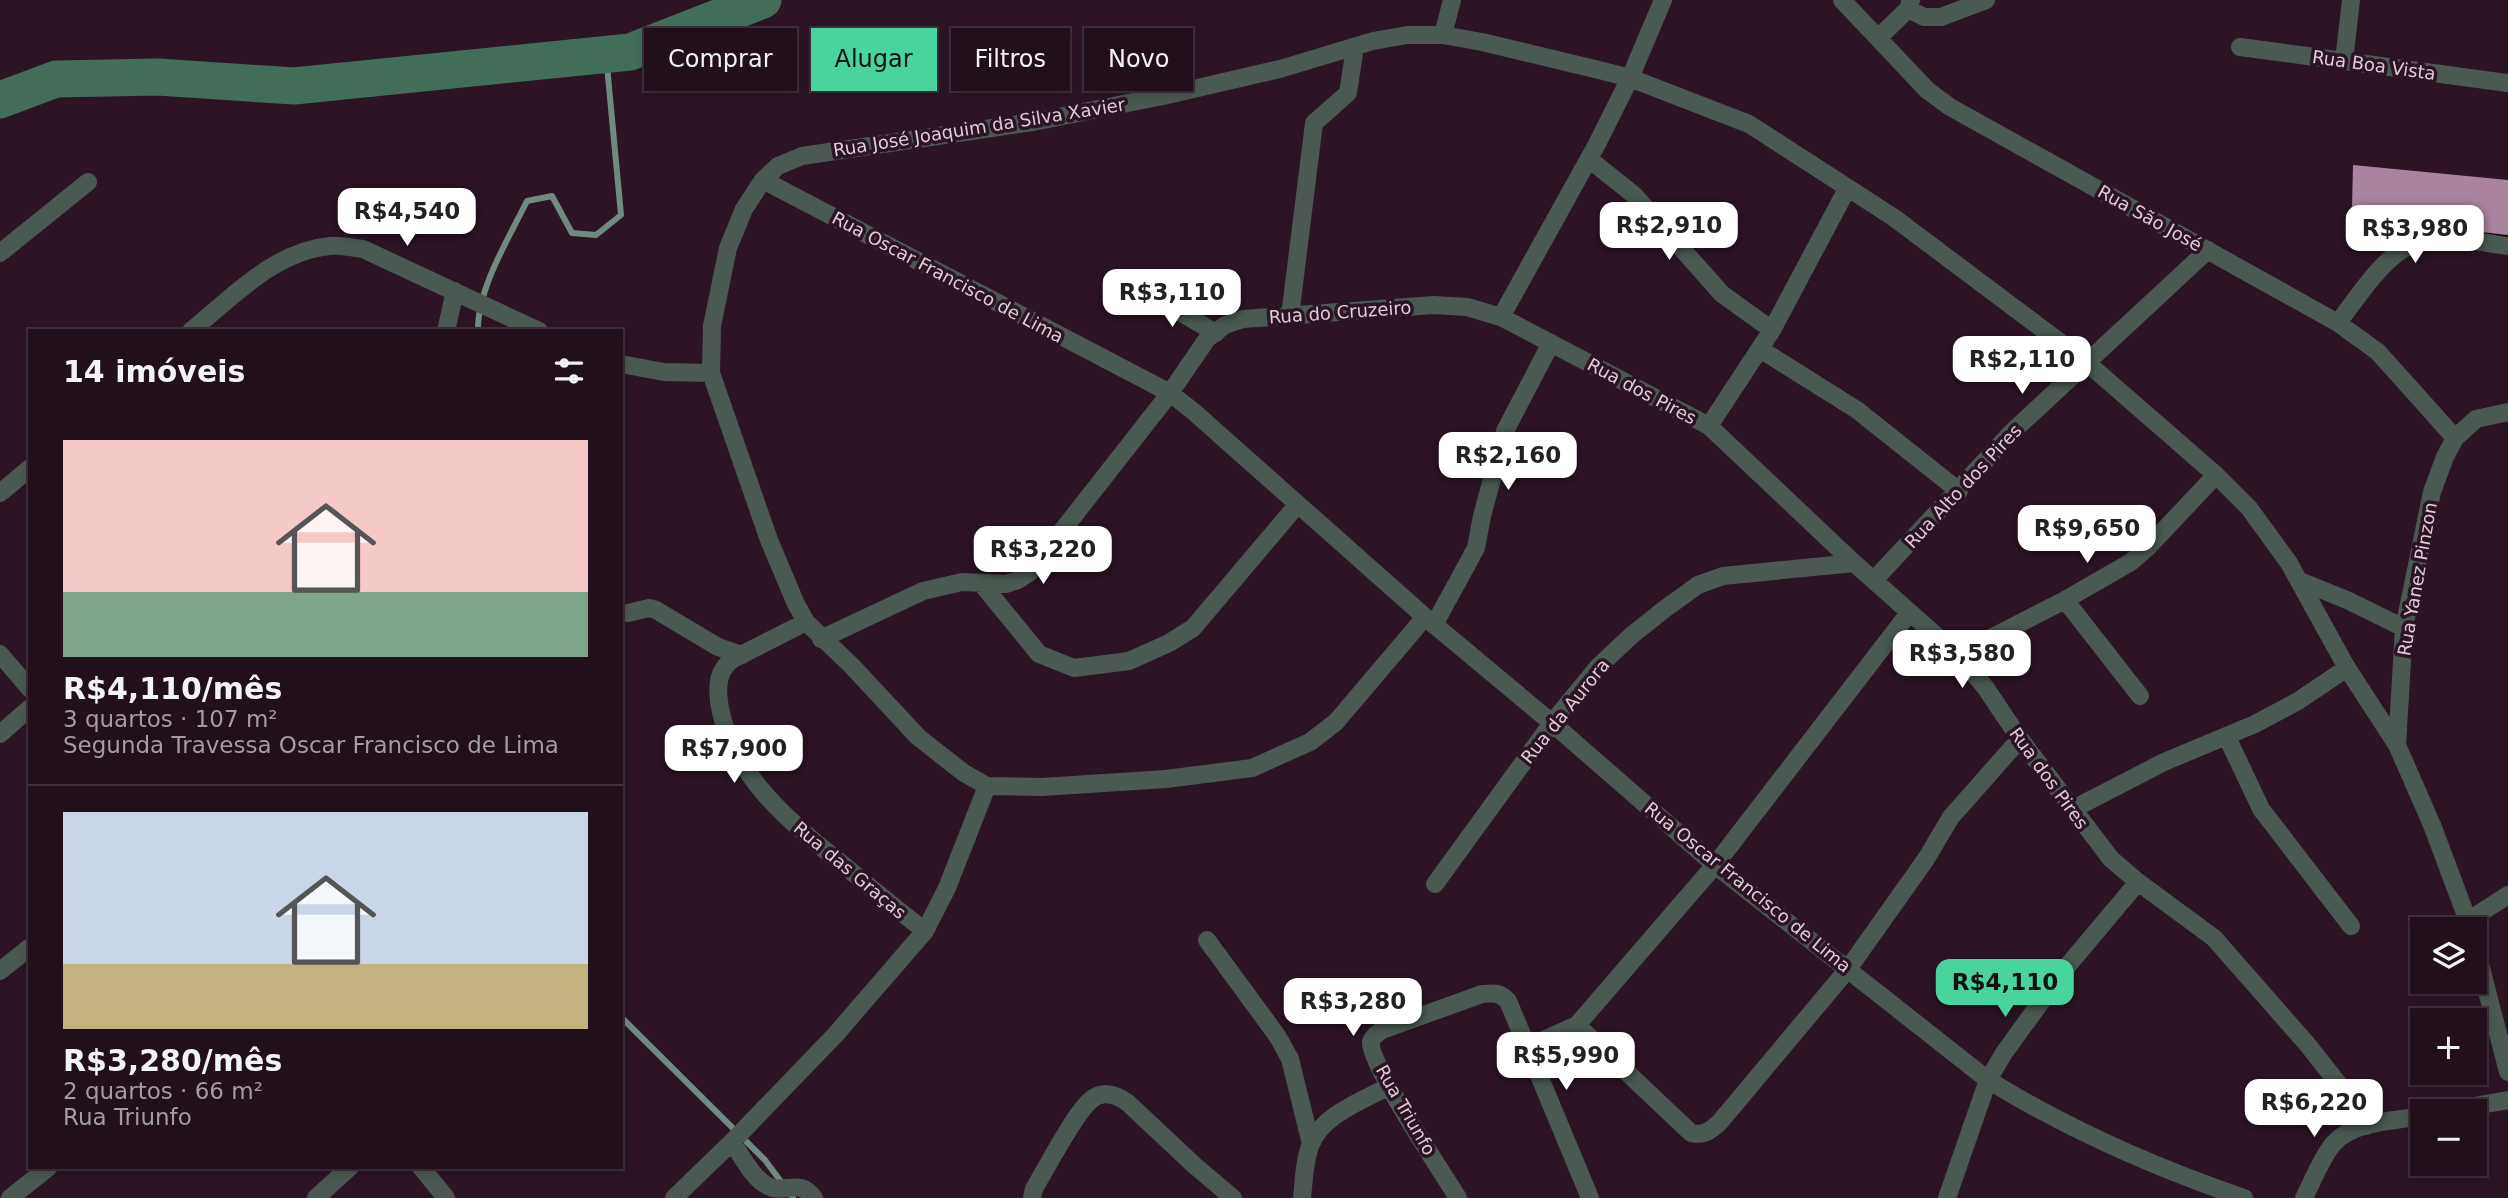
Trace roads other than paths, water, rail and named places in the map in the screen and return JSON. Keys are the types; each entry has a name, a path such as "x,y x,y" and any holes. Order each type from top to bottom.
{"street":[{"path":"1444,35 1452,0"},
{"path":"1501,317 1589,159 1630,78 1662,0"},
{"name":"Rua São José","path":"1842,0 1927,90 1950,107 2338,323 2378,352 2455,438"},
{"path":"1878,38 1910,5 1924,18 1941,17 1986,0"},
{"path":"2344,61 2351,0"},
{"name":"Rua José Joaquim da Silva Xavier","path":"987,786 964,773 918,737 852,666 821,639 806,622 796,604 769,540 710,373 712,327 728,248 744,209 763,180 778,166 802,156 1059,117 1267,72 1373,41 1407,35 1444,35 1630,78 1749,124 1893,217 2085,361 2216,475 2249,508 2275,541 2347,668 2397,745 2432,825 2467,917"},
{"path":"1290,316 1314,122 1348,93 1354,47"},
{"name":"Rua Boa Vista","path":"2240,47 2508,83"},
{"path":"1589,159 1640,200 1722,294 1772,330"},
{"name":"Rua Oscar Francisco de Lima","path":"763,180 1170,393 1429,621 1552,723 1715,865 1988,1080 2038,1109 2097,1138 2180,1176 2244,1198"},
{"path":"0,253 88,182"},
{"path":"1709,426 1772,330 1847,189"},
{"path":"2338,323 2374,275 2416,242 2451,239 2508,246"},
{"path":"193,329 257,275 298,253 331,246 363,249 535,329"},
{"name":"Rua Alto dos Pires","path":"1874,580 2013,431 2085,361 2208,250"},
{"path":"1147,293 1216,333"},
{"path":"447,329 462,294"},
{"name":"Rua do Cruzeiro","path":"821,639 923,591 953,584 1006,584 1029,573 1170,393 1207,339 1225,325 1243,319 1434,305 1467,307 1501,317"},
{"name":"Rua dos Pires","path":"1501,317 1709,426 1854,563 1958,655 1985,687 2020,739 2111,859 2214,938 2307,1044 2341,1087 2366,1126"},
{"path":"674,1198 836,1034 925,932 947,888 987,786 1042,787 1153,780 1252,768 1310,742 1336,722 1429,621 1476,548 1504,431 1551,343"},
{"path":"1760,349 1857,410 1959,491"},
{"path":"623,364 664,372 710,373"},
{"name":"Rua Yanez Pinzon","path":"2397,745 2404,628 2432,492 2455,438 2476,419 2508,412"},
{"path":"0,493 28,470"},
{"path":"1958,655 2065,600 2131,562 2216,475"},
{"path":"981,583 1039,654 1074,668 1129,661 1169,643 1193,628 1298,504"},
{"name":"Rua da Aurora","path":"1435,884 1552,723 1598,667 1632,635 1698,585 1723,576 1854,563"},
{"path":"2300,581 2404,628"},
{"path":"2065,600 2140,696"},
{"path":"628,613 649,608 656,610 718,648 742,655"},
{"path":"1590,1198 1528,1047 1577,1024 1715,865 1909,613"},
{"name":"Rua das Graças","path":"806,622 724,666 719,677 718,690 722,719 747,770 775,807 925,932"},
{"path":"0,654 28,688"},
{"path":"2073,809 2164,762 2227,737 2298,702 2347,668"},
{"path":"0,734 28,710"},
{"path":"2227,737 2261,809 2351,926"},
{"path":"1577,1024 1691,1133 1699,1135 1708,1132 1719,1123 1848,970 1926,859 1951,817 2020,739"},
{"path":"1947,1198 1988,1080 2004,1053 2064,970 2138,882"},
{"path":"2480,917 2508,895"},
{"path":"1207,940 1278,1037 1290,1059 1311,1144"},
{"path":"0,971 28,949"},
{"path":"2487,991 2508,1072"},
{"name":"Rua Triunfo","path":"1458,1198 1389,1086 1371,1043 1375,1035 1382,1030 1482,994 1503,995 1528,1047"},
{"path":"1302,1198 1305,1166 1311,1144 1319,1129 1331,1119 1389,1086"},
{"path":"1033,1194 1073,1123 1092,1100 1103,1095 1116,1095 1128,1102 1233,1198"},
{"path":"2487,1104 2508,1100"},
{"path":"2304,1198 2334,1143 2346,1132 2410,1118"},
{"path":"733,1141 761,1182 771,1188 785,1187 808,1191 814,1198"},
{"path":"10,1198 47,1169"},
{"path":"316,1198 348,1169"},
{"path":"423,1169 446,1198"}],"waterway":[{"path":"0,100 56,79 158,77 294,86 630,52 763,0"},
{"path":"478,329 488,281 527,201 552,196 572,233 596,235 621,215 606,55"},
{"path":"623,1019 765,1160 793,1198"}]}
